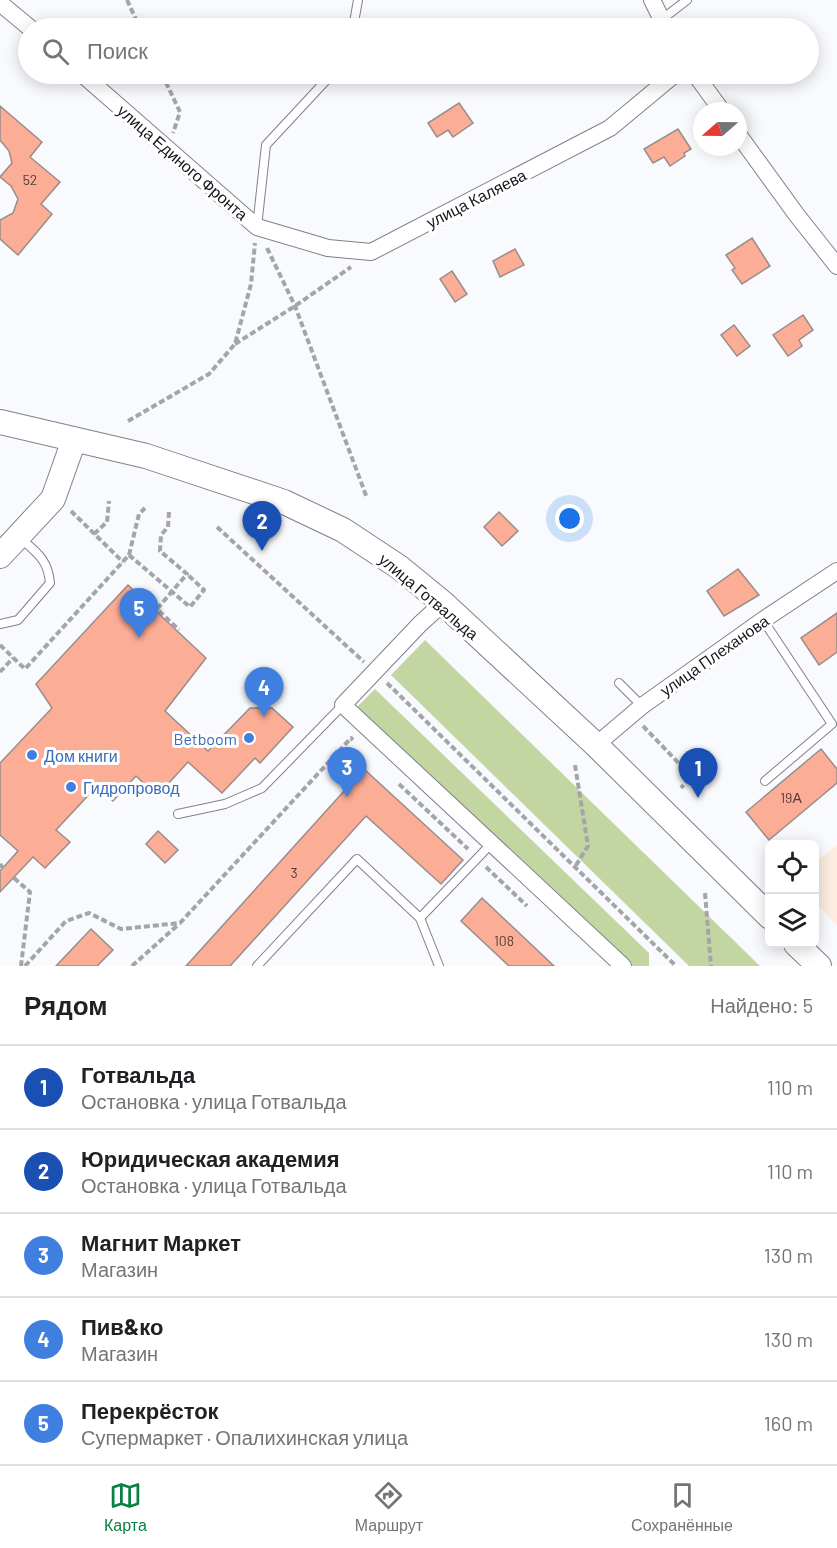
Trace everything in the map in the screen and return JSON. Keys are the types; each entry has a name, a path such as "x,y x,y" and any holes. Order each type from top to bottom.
{"main road":[{"name":"улица Готвальда","path":"0,422 146,456 284,502 343,530 399,567 443,603 596,745 765,912"},
{"path":"0,556 53,499 74,440"},
{"path":"800,948 819,966"}],"street":[{"path":"652,0 661,18"},
{"path":"0,3 18,18"},
{"name":"улица Единого Фронта","path":"94,84 257,227"},
{"name":"улица Каляева","path":"371,252 610,128 663,84"},
{"path":"702,84 715,102"},
{"path":"747,146 837,266"},
{"path":"257,227 328,248 371,252"},
{"name":"улица Плеханова","path":"596,745 637,710 763,620 837,571"},
{"path":"443,603 343,705 623,966"}],"lane":[{"path":"355,18 358,0"},
{"path":"670,18 687,0"},
{"path":"257,227 266,145 323,84"},
{"path":"0,624 18,620 50,583 49,570 43,559 18,537"},
{"path":"763,620 832,724 765,781"},
{"path":"619,682 637,710"},
{"path":"178,814 225,804 262,788 343,705"},
{"path":"420,918 492,843"},
{"path":"257,966 357,859 420,918 439,966"}],"path":[{"path":"127,0 136,18"},
{"path":"167,84 180,112 168,148"},
{"path":"257,227 295,306 367,498"},
{"path":"235,344 251,284 257,227"},
{"path":"128,421 209,374 235,344 295,306 371,252"},
{"path":"94,534 107,522 109,501"},
{"path":"0,645 25,669 129,555 139,514 145,508"},
{"path":"71,511 123,561"},
{"path":"129,555 190,607 204,590 160,552 161,535 168,527 169,512"},
{"path":"217,526 375,672 676,966"},
{"path":"179,630 157,609 187,574"},
{"path":"1,671 13,658"},
{"path":"637,710 691,776 681,788"},
{"path":"132,966 180,923 351,738 359,746"},
{"path":"575,765 588,846 576,867"},
{"path":"393,778 527,906"},
{"path":"14,878 30,892 23,966"},
{"path":"705,893 711,966"},
{"path":"23,966 66,921 89,913 121,929 180,923"}],"shaded area":[{"path":"837,845 837,925 819,906 819,860"}],"green space":[{"path":"425,640 760,966 689,966 391,675"},
{"path":"375,689 649,953 649,966 628,966 357,707"}],"building":[{"path":"459,103 473,123 453,137 448,130 437,137 428,123"},
{"path":"0,106 42,142 30,157 60,182 41,204 52,214 18,255 0,239 0,220 13,213 18,199 11,186 0,177 12,163 9,151 0,140"},
{"path":"678,129 691,149 670,166 664,157 653,163 644,149"},
{"path":"752,238 770,266 742,284 732,270 735,268 726,255"},
{"path":"515,249 524,265 500,277 493,261"},
{"path":"452,271 467,294 455,302 440,279"},
{"path":"803,315 813,330 799,340 802,346 788,356 773,335"},
{"path":"734,325 750,346 737,356 721,335"},
{"path":"499,512 518,531 502,546 484,527"},
{"path":"738,569 759,595 724,616 707,591"},
{"path":"128,585 206,658 165,711 208,751 250,708 272,708 293,727 260,763 255,758 222,793 188,762 157,796 136,776 113,801 97,786 56,830 70,842 45,868 33,857 0,892 0,871 18,851 0,835 0,763 52,708 36,684"},
{"path":"837,613 837,652 819,665 801,638"},
{"path":"821,749 837,769 837,783 769,840 746,812"},
{"path":"364,769 463,860 441,884 366,816 230,966 186,966"},
{"path":"158,831 178,850 165,863 146,844"},
{"path":"482,898 554,966 509,966 461,921"},
{"path":"91,929 113,950 97,966 56,966"}],"place":[{"name":"Юридическая академия","path":"262,551"},
{"name":"Перекрёсток","path":"139,638"},
{"name":"Пив&ко","path":"264,717"},
{"name":"Betboom","path":"249,738"},
{"name":"Дом книги","path":"32,755"},
{"name":"Гидропровод","path":"71,787"},
{"name":"Магнит Маркет","path":"347,797"},
{"name":"Готвальда","path":"698,798"}]}
